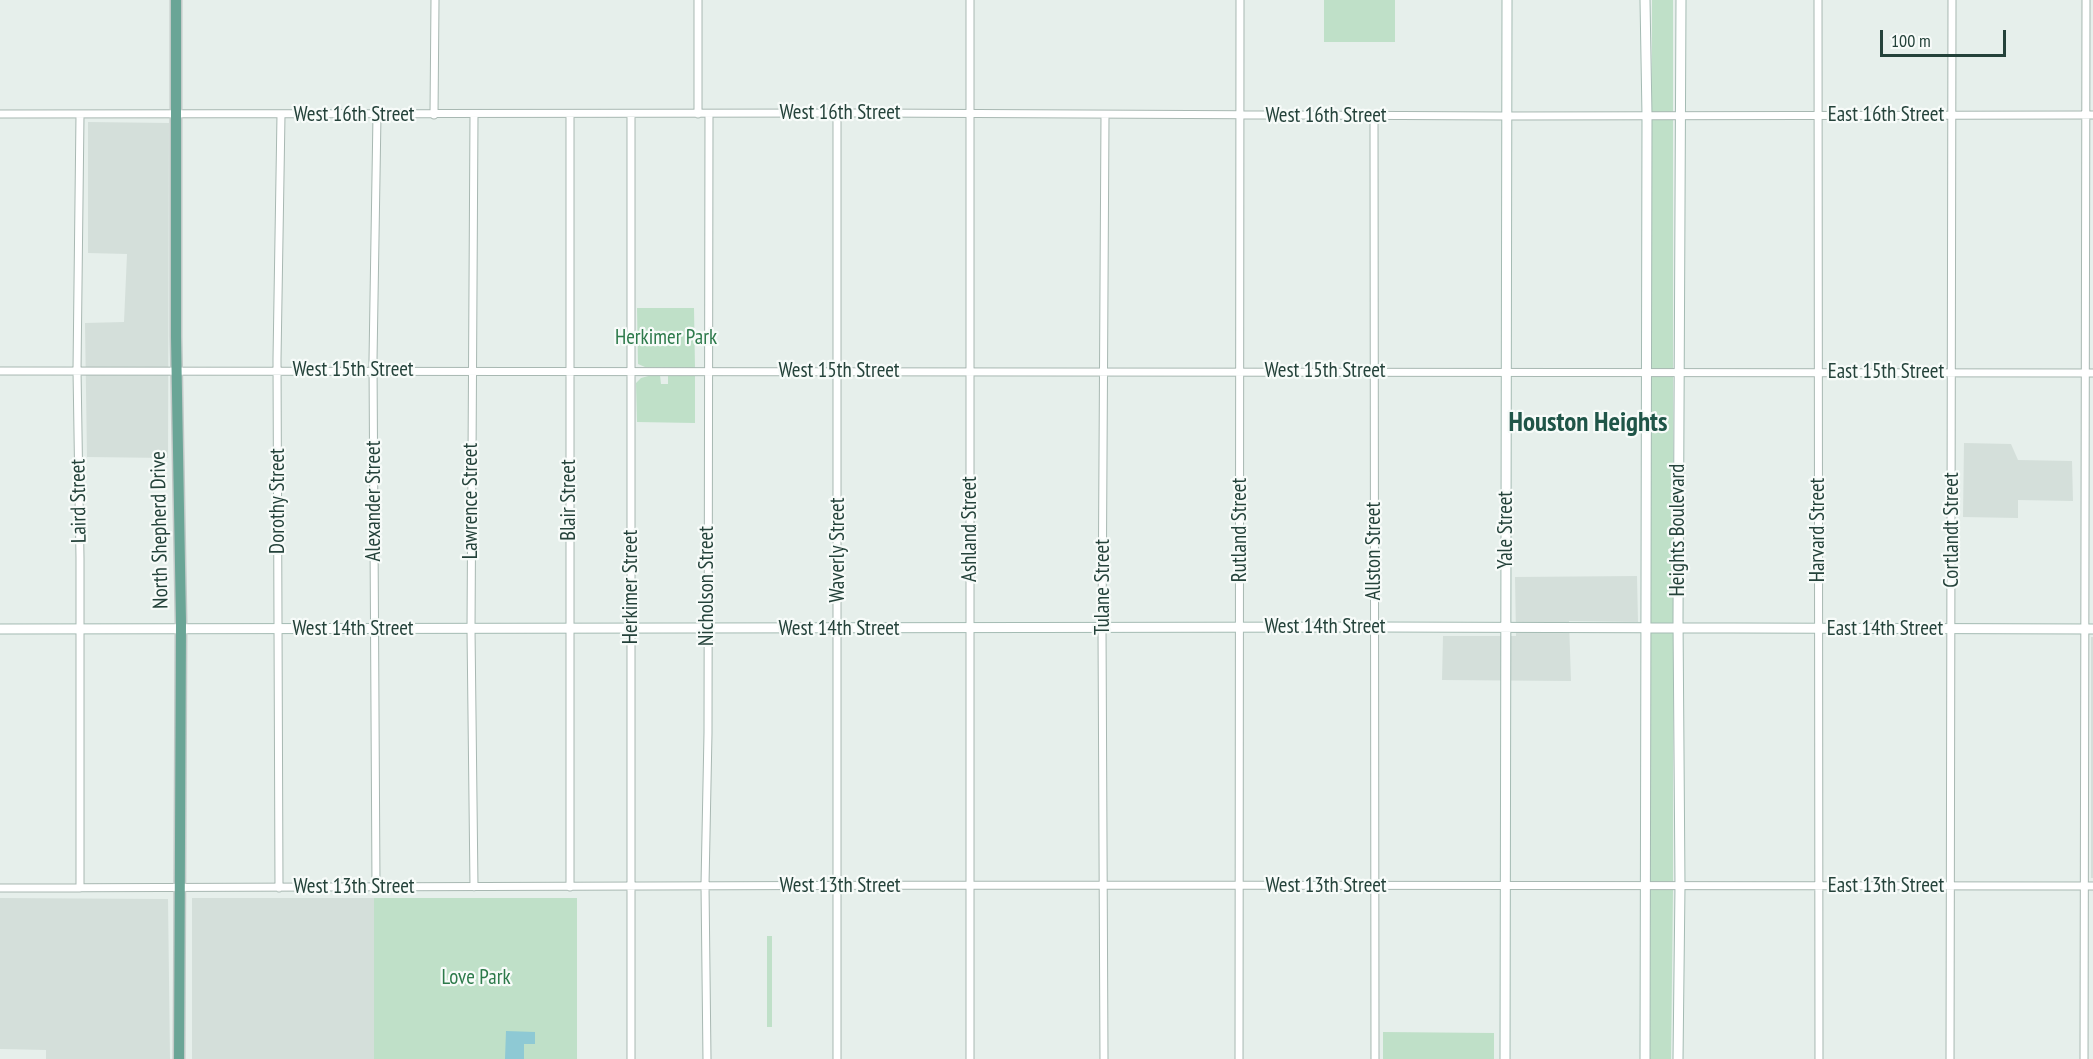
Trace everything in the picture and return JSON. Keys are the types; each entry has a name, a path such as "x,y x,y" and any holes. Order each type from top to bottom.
{"main road":[{"name":"North Shepherd Drive","path":"176,0 176,371 180,629 179,1059"},
{"name":"Yale Street","path":"1504,1059 1507,0"},
{"name":"Heights Boulevard","path":"1645,0 1647,116 1645,1059"},
{"name":"Heights Boulevard","path":"1677,1059 1680,886 1678,372 1681,0"},
{"name":"West 14th Street","path":"0,629 570,630 1240,627 1678,629"},
{"name":"East 14th Street","path":"1678,629 2088,629"}],"street":[{"path":"434,115 435,0"},
{"path":"698,0 698,114"},
{"name":"Ashland Street","path":"970,0 970,1059"},
{"name":"Rutland Street","path":"1239,1059 1240,0"},
{"name":"Harvard Street","path":"1818,0 1819,1059"},
{"name":"Cortlandt Street","path":"1950,1059 1952,0"},
{"path":"2084,1059 2088,629 2084,373 2089,115 2086,0"},
{"name":"West 16th Street","path":"0,114 176,116 970,113 1680,116"},
{"name":"Blair Street","path":"570,114 570,886"},
{"name":"Herkimer Street","path":"631,1059 632,114"},
{"name":"Nicholson Street","path":"707,1059 705,885 709,114"},
{"name":"Waverly Street","path":"837,114 837,1059"},
{"name":"Laird Street","path":"80,888 77,370 81,115"},
{"name":"Dorothy Street","path":"279,888 278,370 281,115"},
{"name":"Alexander Street","path":"376,887 373,629 377,115"},
{"name":"Lawrence Street","path":"474,115 471,371 474,887"},
{"name":"Tulane Street","path":"1104,1059 1102,628 1105,115"},
{"name":"East 16th Street","path":"1680,116 2089,115"},
{"name":"Allston Street","path":"1374,116 1375,1059"},
{"name":"West 15th Street","path":"0,370 1678,372"},
{"name":"East 15th Street","path":"1678,372 2093,373"},
{"name":"West 13th Street","path":"0,888 705,885 1680,886"},
{"name":"East 13th Street","path":"1680,886 2093,886"}],"shaded area":[{"path":"88,122 169,123 168,458 87,457 85,323 124,322 127,254 88,253"},
{"path":"1964,443 2011,444 2018,460 2072,461 2073,501 2018,500 2018,518 1963,517"},
{"path":"1637,576 1638,622 1569,621 1571,681 1442,680 1443,636 1516,636 1515,577"},
{"path":"2091,637 2093,637 2093,878 2091,878"},
{"path":"0,898 168,899 170,1059 46,1059 46,1050 0,1049"},
{"path":"192,898 374,898 374,1059 192,1059"}],"green space":[{"path":"1324,0 1395,0 1395,42 1324,42"},
{"path":"1652,0 1673,0 1671,1059 1650,1059"},
{"name":"Herkimer Park","path":"637,308 694,308 695,368 645,367 638,364"},
{"path":"660,375 661,384 668,384 668,375 695,375 695,423 637,422 636,383 641,378"},
{"name":"Love Park","path":"374,898 577,898 577,1059 374,1059"},
{"path":"767,936 772,936 772,1027 767,1027"},
{"path":"1383,1032 1494,1033 1494,1059 1383,1059"}],"water":[{"path":"506,1031 535,1032 535,1044 524,1044 524,1059 505,1059"}],"district":[{"name":"Houston Heights","path":"1588,423"}]}
